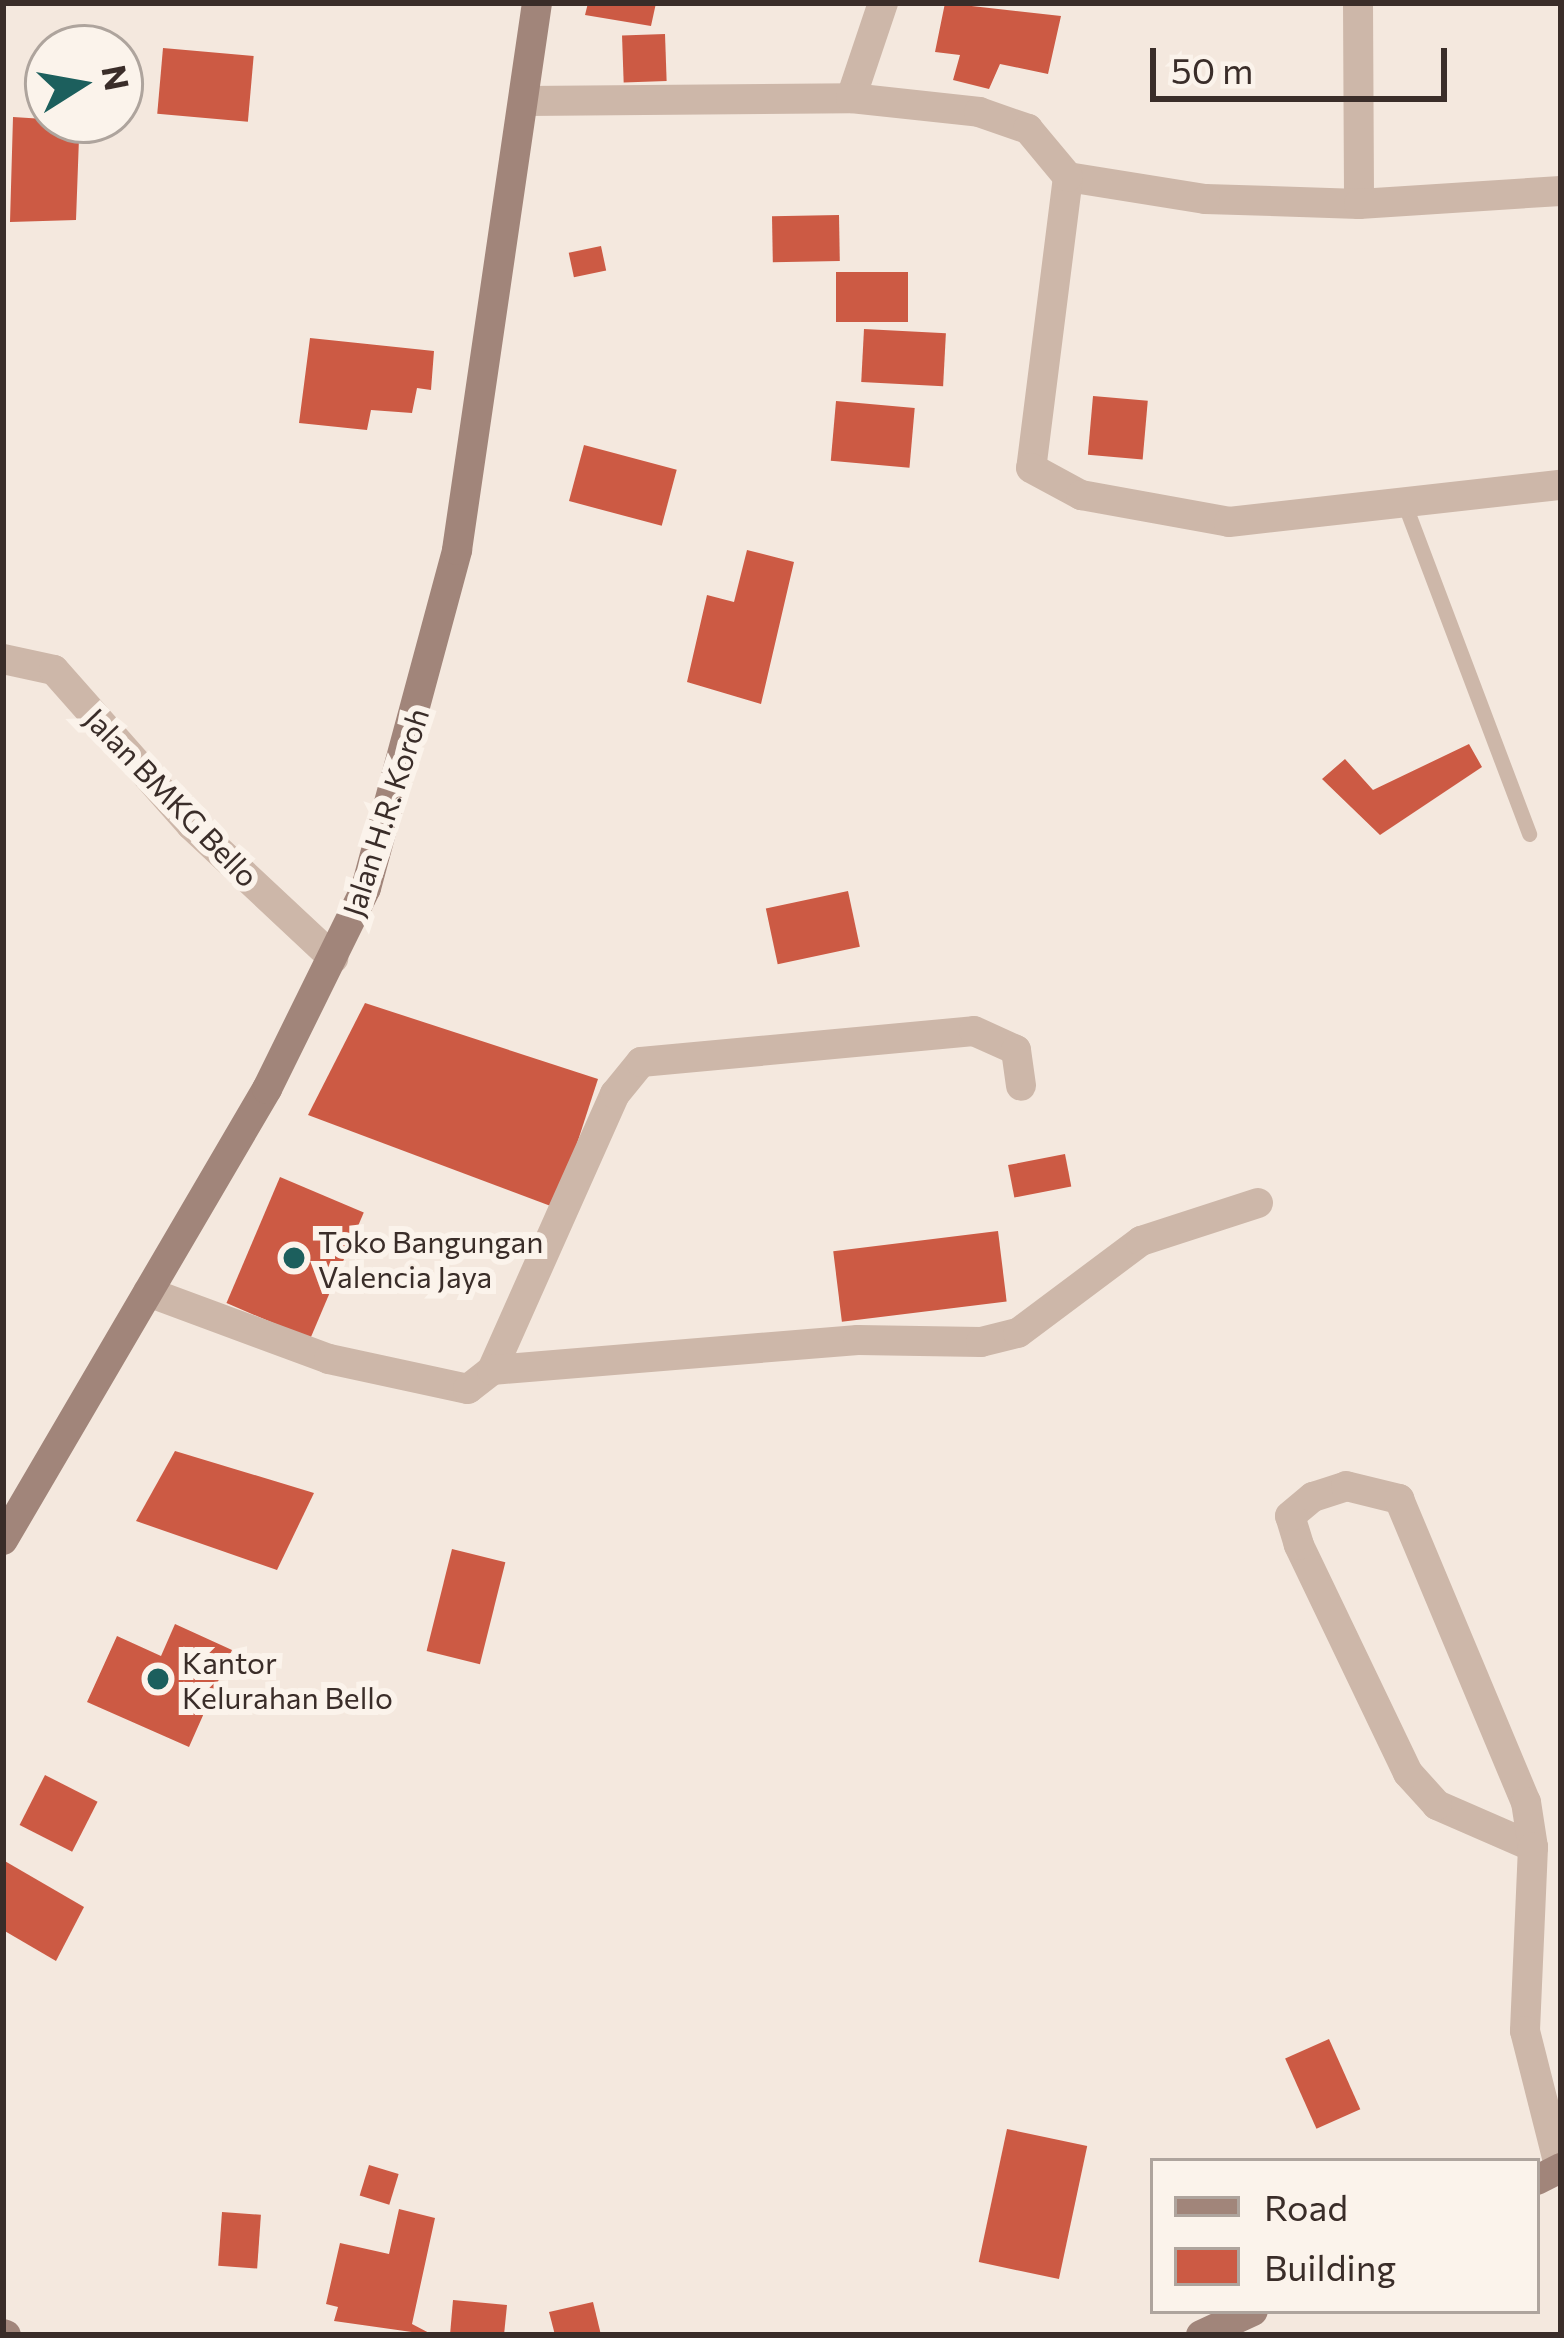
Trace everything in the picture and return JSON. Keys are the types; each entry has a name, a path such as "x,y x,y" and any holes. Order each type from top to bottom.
{"main road":[{"name":"Jalan H.R. Koroh","path":"3,1540 148,1292 333,958 372,869 434,655 526,101 537,3"},
{"path":"1201,2335 1246,2314"}],"street":[{"path":"851,98 883,3"},
{"path":"1358,3 1359,204"},
{"path":"526,101 851,98 1011,121 1049,148 1068,177 1028,449 1042,482 1229,522 1561,485"},
{"path":"1068,177 1205,199 1359,204 1561,191"},
{"name":"Jalan BMKG Bello","path":"3,659 54,670 190,825 333,958"},
{"path":"148,1292 424,1386 468,1389 492,1370 615,1094 641,1062 974,1031 1016,1050 1021,1086"},
{"path":"492,1370 858,1340 981,1342 1018,1333 1141,1241 1258,1203"},
{"path":"1534,1847 1437,1805 1408,1773 1299,1545 1290,1516 1313,1497 1346,1486 1399,1499 1526,1802 1534,1847 1525,2031 1561,2169"}],"lane":[{"path":"1402,500 1529,834"}],"building":[{"path":"588,3 656,3 651,26 585,15"},
{"path":"945,3 1061,16 1048,74 1000,64 989,89 953,80 960,55 935,52"},
{"path":"665,34 667,81 624,82 622,36"},
{"path":"163,48 254,56 248,122 157,114"},
{"path":"13,117 24,118 24,144 79,144 76,220 10,222"},
{"path":"839,215 840,261 773,262 772,216"},
{"path":"601,246 606,270 574,277 569,253"},
{"path":"836,272 908,272 908,322 836,322"},
{"path":"864,329 946,333 943,386 861,382"},
{"path":"310,338 434,351 431,390 417,388 412,413 371,410 367,430 299,423"},
{"path":"1093,396 1148,401 1143,460 1088,455"},
{"path":"836,401 915,408 909,468 831,461"},
{"path":"584,445 677,470 662,526 569,501"},
{"path":"747,550 794,562 761,704 687,682 707,595 734,602"},
{"path":"1469,744 1482,767 1380,835 1322,779 1345,759 1373,790"},
{"path":"848,891 860,947 778,964 766,908"},
{"path":"365,1003 598,1079 556,1208 308,1115"},
{"path":"1065,1154 1071,1186 1014,1197 1008,1165"},
{"name":"Toko Bangungan Valencia Jaya","path":"280,1177 364,1213 310,1339 226,1303"},
{"path":"998,1231 1007,1301 842,1322 833,1251"},
{"path":"175,1451 314,1493 277,1570 136,1521"},
{"path":"452,1549 505,1562 480,1664 427,1651"},
{"name":"Kantor Kelurahan Bello","path":"175,1624 232,1650 189,1747 87,1702 117,1636 161,1656"},
{"path":"45,1775 98,1802 72,1852 20,1825"},
{"path":"3,1860 84,1907 56,1961 3,1930"},
{"path":"1329,2039 1360,2109 1316,2129 1285,2059"},
{"path":"1007,2129 1087,2146 1059,2279 979,2262"},
{"path":"369,2165 399,2174 389,2205 360,2196"},
{"path":"399,2209 435,2218 412,2324 433,2335 334,2321 338,2307 326,2304 340,2243 389,2254"},
{"path":"222,2212 261,2215 257,2269 218,2266"},
{"path":"453,2300 507,2305 504,2335 450,2335"},
{"path":"593,2302 601,2335 555,2335 549,2312"}],"place":[{"name":"Toko Bangungan Valencia Jaya","path":"294,1258"},
{"name":"Kantor Kelurahan Bello","path":"158,1679"}]}
